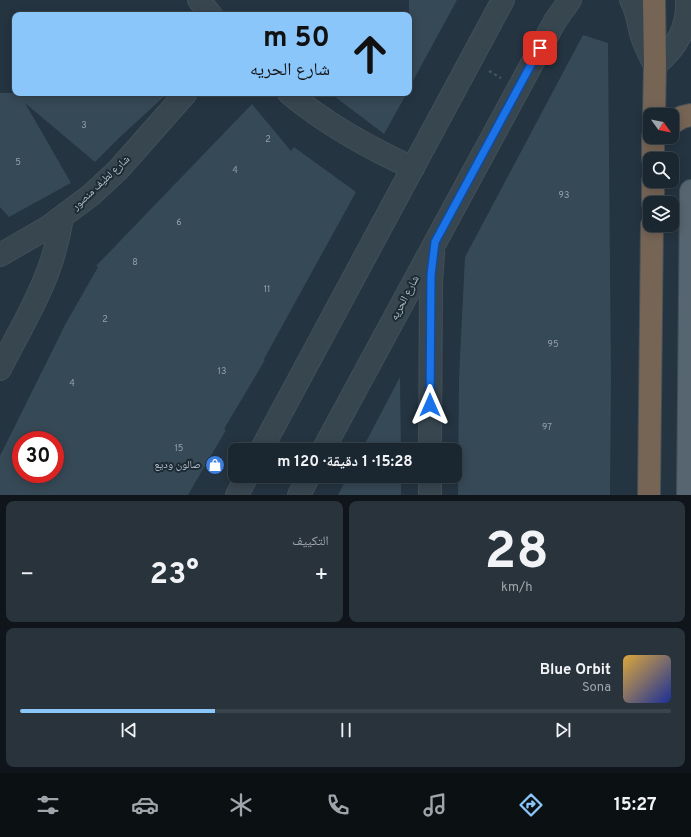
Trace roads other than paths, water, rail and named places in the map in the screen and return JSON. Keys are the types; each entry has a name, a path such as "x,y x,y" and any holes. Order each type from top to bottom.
{"highway":[{"path":"654,0 654,108"},
{"path":"679,119 691,115"},
{"path":"649,495 652,232"}],"main road":[{"path":"688,495 691,191"}],"street":[{"path":"199,0 209,12"},
{"path":"265,443 503,0"},
{"name":"شارع الحريه","path":"327,443 518,88 555,21 570,0"},
{"path":"631,0 636,10 641,33 655,65 669,53 679,38 687,15 687,0"},
{"name":"شارع لطيف منصور","path":"0,255 62,218 91,195 118,170 183,96"},
{"path":"292,96 345,133 413,168"},
{"path":"0,369 43,286 55,252 62,218"},
{"path":"430,443 431,275 435,242"},
{"path":"237,495 243,483"},
{"path":"299,495 305,483"},
{"path":"430,483 430,495"}],"place":[{"name":"صالون وديع","path":"215,465"}]}
